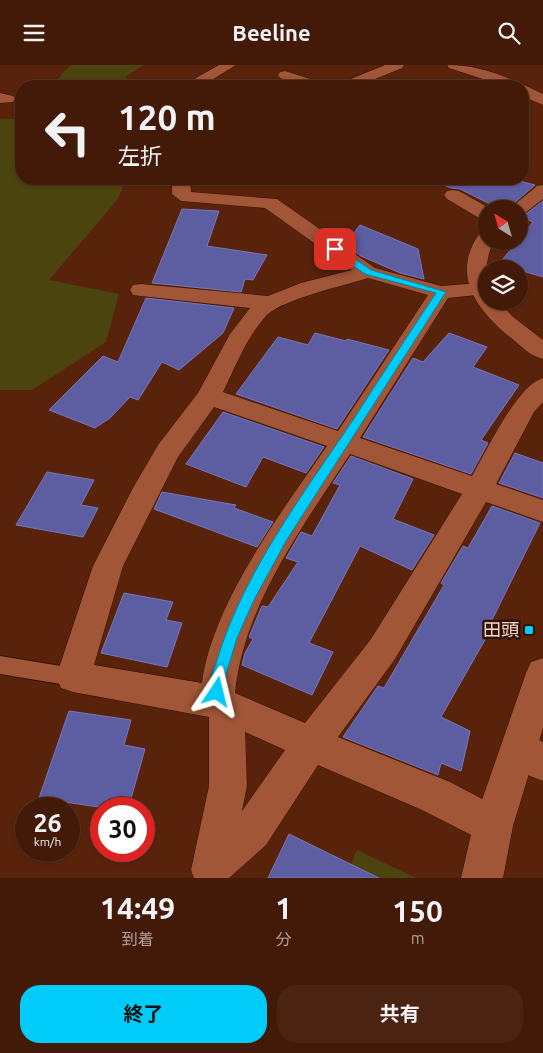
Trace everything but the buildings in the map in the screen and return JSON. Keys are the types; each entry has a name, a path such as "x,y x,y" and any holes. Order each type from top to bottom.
{"street":[{"path":"202,80 228,65"},
{"path":"361,80 397,65"},
{"path":"454,65 503,80"},
{"path":"285,75 300,80"},
{"path":"529,93 543,100"},
{"path":"181,185 182,193 187,197 270,203 368,272 441,292 478,295"},
{"path":"528,201 543,190"},
{"path":"454,195 478,209"},
{"path":"478,278 476,272 480,250"},
{"path":"368,272 309,288 270,303 260,309 241,334 209,396 167,452 108,566 74,677 222,705 436,796 493,826"},
{"path":"141,290 270,303"},
{"path":"211,872 228,786 222,705 217,681 230,638 248,598 282,537 441,292"},
{"path":"495,310 504,321 543,352"},
{"path":"211,872 252,831 311,744 382,649 479,489 524,408 543,386"},
{"path":"209,396 345,441 543,511"},
{"path":"482,878 493,826 531,756 543,673"}],"lane":[{"path":"0,665 74,677"}],"shaded area":[{"path":"71,65 144,65 126,76 128,80 58,80"},
{"path":"0,119 15,119 15,185 124,185 117,200 49,280 119,294 106,342 32,390 0,390"},
{"path":"357,850 416,878 346,878"}],"place":[{"name":"田頭","path":"529,630"}],"route":[{"path":"217,692 217,681 230,638 248,598 282,537 441,292 368,272 335,249"}]}
